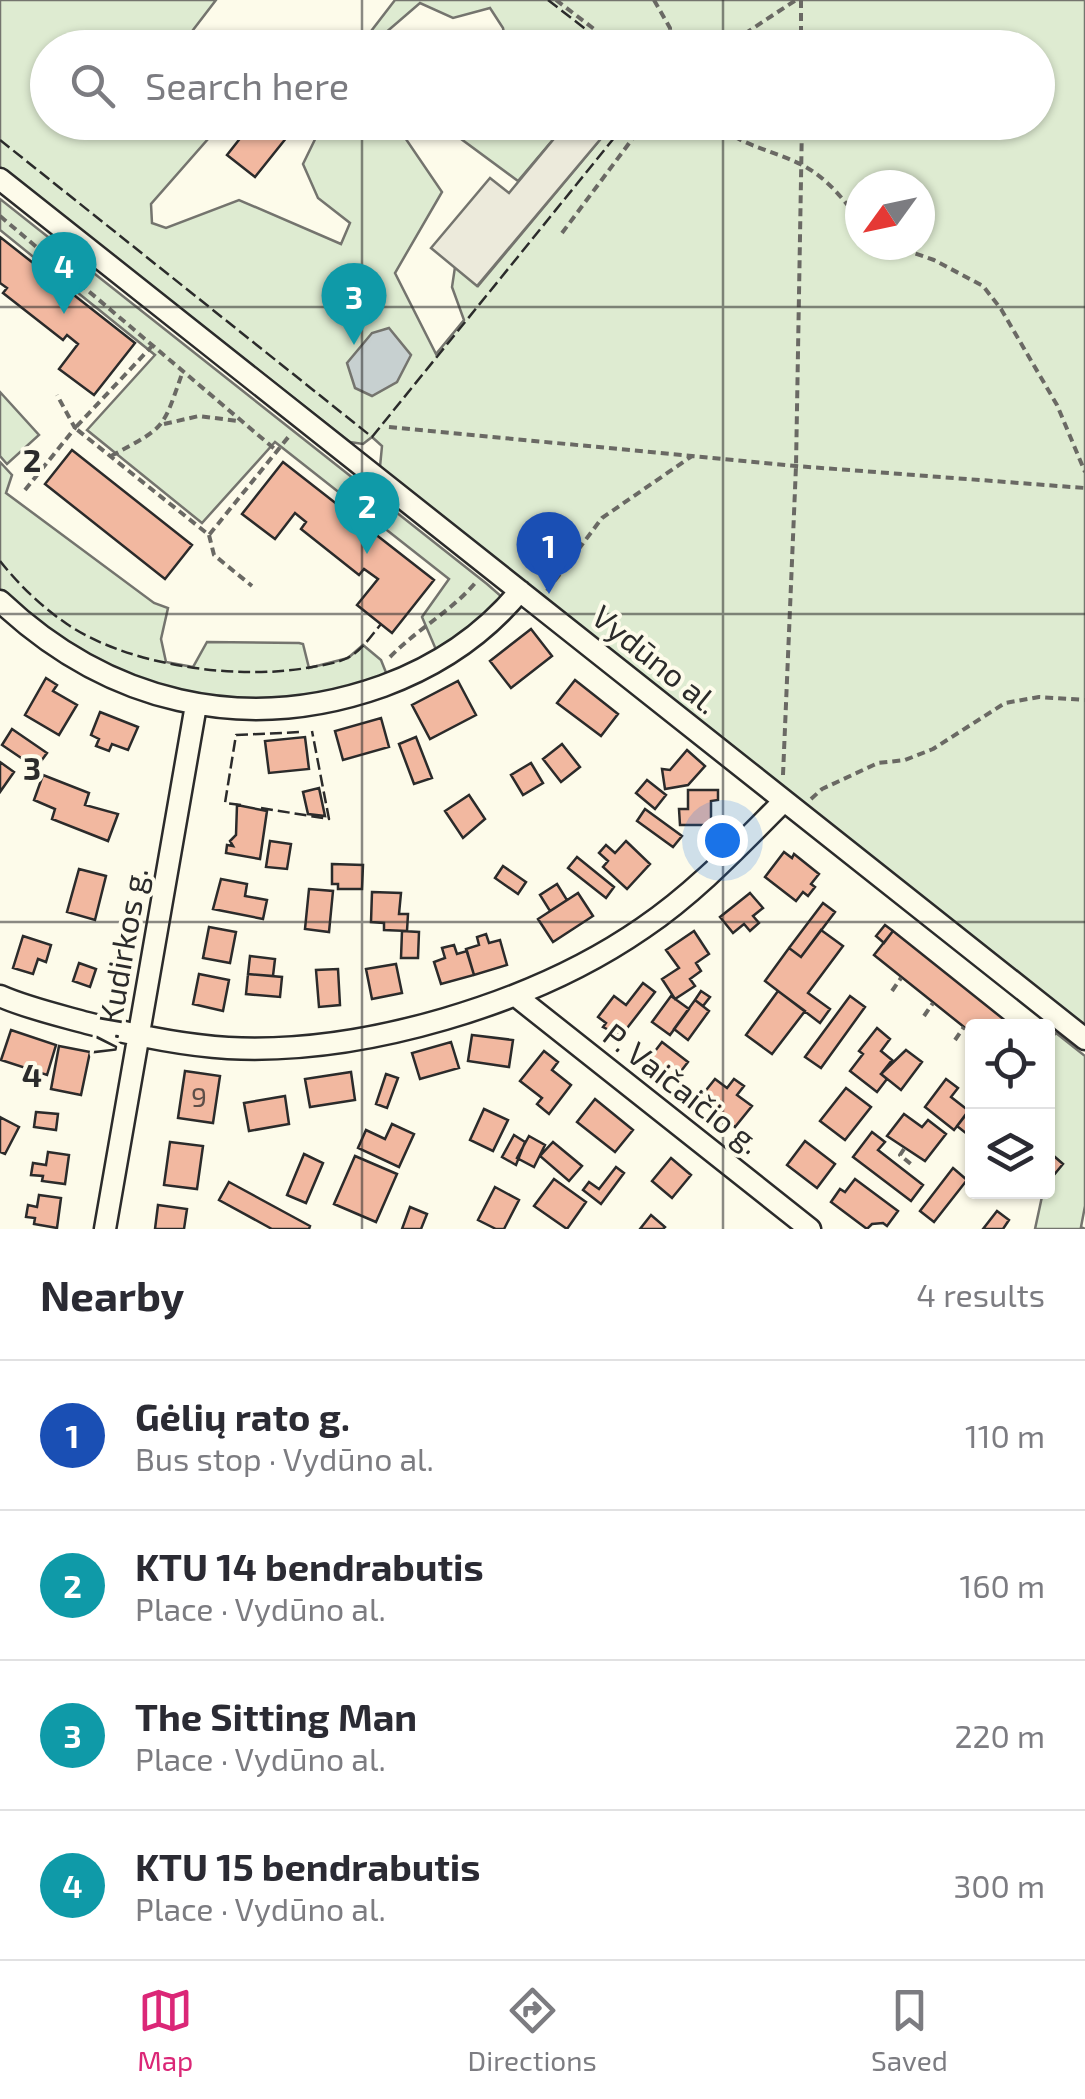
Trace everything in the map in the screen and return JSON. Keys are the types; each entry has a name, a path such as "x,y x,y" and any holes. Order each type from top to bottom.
{"street":[{"name":"Vydūno al.","path":"0,179 1085,1039"},
{"path":"0,601 71,658 141,690 196,705 234,709 292,708 368,691 457,650 528,598"},
{"name":"V. Kudirkos g.","path":"105,1229 196,705"},
{"path":"0,996 139,1036 229,1048 320,1045 382,1034 516,996 646,927 788,805"},
{"name":"P. Vaičaičio g.","path":"516,996 810,1229"}],"path":[{"path":"556,0 595,30"},
{"path":"654,0 670,30"},
{"path":"751,30 798,0 800,30"},
{"path":"562,233 632,140"},
{"path":"741,140 757,150 802,165 830,184 845,202"},
{"path":"802,140 788,805 878,763 905,760 933,749 1005,704 1040,697 1085,700"},
{"path":"0,216 277,451"},
{"path":"934,260 983,286 1001,309 1057,405 1085,472"},
{"path":"25,490 75,428 154,345"},
{"path":"110,456 164,424 183,371"},
{"path":"57,395 75,428 210,535 214,555 252,586"},
{"path":"164,424 199,416 242,421"},
{"path":"210,535 303,419"},
{"path":"389,427 796,466 1085,488"},
{"path":"528,598 602,518 692,456"},
{"path":"390,657 410,636 463,598 489,566"},
{"path":"892,991 902,978"},
{"path":"924,1016 933,1002"},
{"path":"955,1040 964,1028"},
{"path":"904,1148 900,1155 912,1165"}],"green space":[{"path":"0,0 216,0 193,30 30,30 30,140 207,140 151,204 152,223 166,228 239,200 341,244 350,223 318,198 303,164 315,140 407,140 442,192 395,273 436,354 464,320 452,287 455,267 478,286 600,140 1055,140 1055,30 503,30 490,8 453,18 420,3 389,30 372,30 395,0 1085,0 1085,1026 380,467 382,446 372,437 363,444 350,442 0,167"},
{"path":"462,140 553,140 518,181"},
{"path":"0,199 502,597 461,637 437,652 422,617 449,579 275,442 202,523 87,430 155,355 0,230"},
{"path":"0,392 39,435 7,464 0,456"},
{"path":"0,462 12,475 6,493 154,603 168,608 161,639 166,662 193,667 207,642 299,643 303,644 309,668 348,658 363,645 381,660 387,675 313,698 210,700 150,685 91,659 0,590"},
{"path":"1055,1034 1085,1056 1085,1206 1081,1227 1085,1229 1035,1229 1041,1199 1055,1199 1055,1173 1062,1164 1055,1158"}],"shaded area":[{"path":"553,140 600,140 477,286 431,248 490,178 509,193"},
{"path":"389,328 411,355 397,382 372,396 355,388 347,363 372,333"}],"building":[{"path":"239,140 285,140 255,177 227,155"},
{"path":"0,237 135,343 94,395 59,369 78,344 67,335 63,340 3,293 7,288 0,283"},
{"path":"72,450 192,545 165,579 45,484"},
{"path":"283,462 434,580 392,633 357,605 378,579 364,569 359,575 301,529 306,522 295,513 275,539 242,514"},
{"path":"531,629 552,656 511,688 490,661"},
{"path":"46,678 57,685 53,691 77,705 59,735 25,715"},
{"path":"575,680 618,714 601,736 557,703"},
{"path":"458,681 476,715 430,739 412,705"},
{"path":"100,712 138,727 128,750 112,744 109,751 96,746 99,739 91,735"},
{"path":"381,718 389,747 343,760 335,731"},
{"path":"12,729 47,753 36,768 2,745"},
{"path":"305,737 309,769 269,773 265,741"},
{"path":"416,737 432,778 414,784 399,744"},
{"path":"562,744 580,767 561,782 543,759"},
{"path":"687,750 705,766 688,785 665,789 662,769 670,770"},
{"path":"0,762 14,772 0,792"},
{"path":"531,763 543,783 523,795 511,775"},
{"path":"43,775 89,793 85,805 118,814 108,841 52,819 55,809 34,800"},
{"path":"647,780 666,795 655,809 636,793"},
{"path":"319,788 325,816 308,814 303,792"},
{"path":"688,790 718,790 718,800 711,801 711,825 680,825 679,809 688,809"},
{"path":"469,795 485,819 463,838 445,811"},
{"path":"237,805 267,811 260,859 226,853 227,845 233,846 230,841 236,835"},
{"path":"645,809 682,836 673,847 637,821"},
{"path":"270,841 291,844 287,869 266,867"},
{"path":"626,841 650,864 627,889 603,867 608,861 599,853 606,845 615,853"},
{"path":"784,852 792,858 794,854 819,874 808,896 803,892 796,901 765,877"},
{"path":"577,857 614,887 606,898 568,868"},
{"path":"332,864 363,865 362,889 338,889 338,884 332,884"},
{"path":"503,866 526,882 518,894 495,878"},
{"path":"79,869 106,876 95,920 67,912"},
{"path":"221,879 247,884 245,896 267,900 263,919 213,909"},
{"path":"557,884 567,900 550,911 540,895"},
{"path":"309,889 333,891 329,932 305,929"},
{"path":"372,892 401,893 399,914 408,914 407,931 384,930 384,923 371,922"},
{"path":"578,893 593,916 553,942 538,919"},
{"path":"750,893 763,908 753,916 759,923 750,931 744,924 733,933 720,917"},
{"path":"823,903 835,912 801,957 789,948"},
{"path":"885,925 893,931 884,943 876,936"},
{"path":"209,927 236,932 230,963 203,958"},
{"path":"821,930 843,946 808,993 830,1009 820,1023 765,981 789,948 801,957"},
{"path":"402,931 419,932 418,958 401,958"},
{"path":"694,931 709,954 696,963 701,971 690,979 695,986 675,999 662,979 679,968 666,950"},
{"path":"893,931 1003,1019 965,1019 965,1028 874,955"},
{"path":"486,934 489,943 500,940 507,965 474,975 466,949 479,945 477,937"},
{"path":"23,936 51,945 46,962 38,959 33,974 13,968"},
{"path":"454,945 457,954 467,951 474,975 441,984 434,962 445,958 442,948"},
{"path":"250,956 275,959 273,976 248,974"},
{"path":"79,963 96,969 90,987 73,981"},
{"path":"396,964 402,993 372,999 366,969"},
{"path":"338,969 340,1005 319,1007 316,970"},
{"path":"199,974 229,980 223,1011 193,1004"},
{"path":"248,974 282,977 280,997 246,994"},
{"path":"643,983 655,992 621,1036 603,1027 606,1023 598,1017 614,996 626,1005"},
{"path":"701,991 710,997 703,1006 695,1000"},
{"path":"778,991 805,1011 772,1054 746,1035"},
{"path":"671,996 689,1009 670,1035 652,1022"},
{"path":"850,996 865,1007 821,1068 805,1057"},
{"path":"695,1000 709,1011 688,1040 674,1029"},
{"path":"877,1028 890,1039 881,1051 892,1060 881,1074 887,1079 877,1092 850,1071 863,1054 859,1051"},
{"path":"11,1030 56,1045 47,1075 1,1060"},
{"path":"472,1035 513,1040 509,1067 468,1061"},
{"path":"451,1042 459,1068 420,1079 412,1053"},
{"path":"662,1042 688,1062 675,1079 649,1059"},
{"path":"59,1046 90,1052 81,1095 51,1089"},
{"path":"906,1050 922,1062 901,1090 881,1074"},
{"path":"544,1051 558,1062 552,1070 571,1085 549,1114 537,1104 542,1098 520,1081"},
{"path":"185,1071 220,1076 213,1123 178,1118"},
{"path":"351,1072 355,1100 310,1107 305,1079"},
{"path":"386,1074 398,1078 387,1108 376,1104"},
{"path":"715,1079 727,1088 734,1079 744,1086 737,1095 752,1106 735,1127 699,1099"},
{"path":"946,1079 958,1088 951,1097 965,1108 965,1116 954,1130 925,1107"},
{"path":"846,1088 871,1107 845,1140 820,1121"},
{"path":"285,1096 289,1124 249,1131 244,1103"},
{"path":"595,1099 633,1130 615,1152 577,1122"},
{"path":"484,1109 508,1120 493,1151 470,1140"},
{"path":"36,1112 58,1114 56,1130 34,1127"},
{"path":"904,1114 922,1127 928,1120 946,1134 925,1161 887,1136"},
{"path":"965,1115 965,1132 957,1126"},
{"path":"0,1117 19,1127 5,1154 0,1152"},
{"path":"392,1124 414,1134 399,1167 358,1148 366,1130 385,1139"},
{"path":"872,1132 885,1142 878,1150 923,1185 911,1201 853,1157"},
{"path":"514,1135 525,1142 516,1165 502,1157"},
{"path":"529,1136 545,1145 534,1167 517,1158"},
{"path":"805,1141 835,1164 817,1188 787,1165"},
{"path":"170,1142 203,1146 197,1189 164,1185"},
{"path":"553,1142 582,1166 569,1181 540,1156"},
{"path":"48,1152 69,1155 65,1184 31,1175 33,1163 46,1165"},
{"path":"304,1154 323,1163 306,1203 287,1195"},
{"path":"355,1156 397,1174 376,1222 334,1204"},
{"path":"1055,1157 1063,1164 1055,1174"},
{"path":"671,1158 691,1175 672,1198 652,1181"},
{"path":"616,1167 624,1173 601,1204 583,1190 589,1182 599,1189"},
{"path":"953,1168 965,1178 934,1222 920,1211"},
{"path":"554,1179 586,1202 567,1229 534,1206"},
{"path":"855,1179 898,1211 887,1226 872,1224 867,1229 831,1202 840,1189 845,1192"},
{"path":"229,1182 310,1226 309,1229 272,1229 219,1200"},
{"path":"495,1187 519,1200 504,1229 478,1220"},
{"path":"39,1195 61,1198 57,1228 34,1224 35,1218 26,1217 28,1205 37,1207"},
{"path":"158,1205 187,1209 184,1229 155,1229"},
{"path":"410,1207 427,1214 421,1229 402,1229"},
{"path":"997,1211 1009,1220 1003,1229 983,1229"},
{"path":"651,1215 665,1227 663,1229 640,1229"}],"fence":[{"path":"548,0 587,30"},
{"path":"0,140 372,437 612,140"},
{"path":"0,561 23,587 67,624 121,650 185,666 252,672 331,664 354,654 381,624"},
{"path":"261,808 329,819 312,731"},
{"path":"241,805 225,803 236,735 301,732"}],"place":[{"name":"KTU 15 bendrabutis","path":"64,314"},
{"name":"The Sitting Man","path":"354,345"},
{"name":"KTU 14 bendrabutis","path":"367,554"},
{"name":"Gėlių rato g.","path":"549,594"}]}
